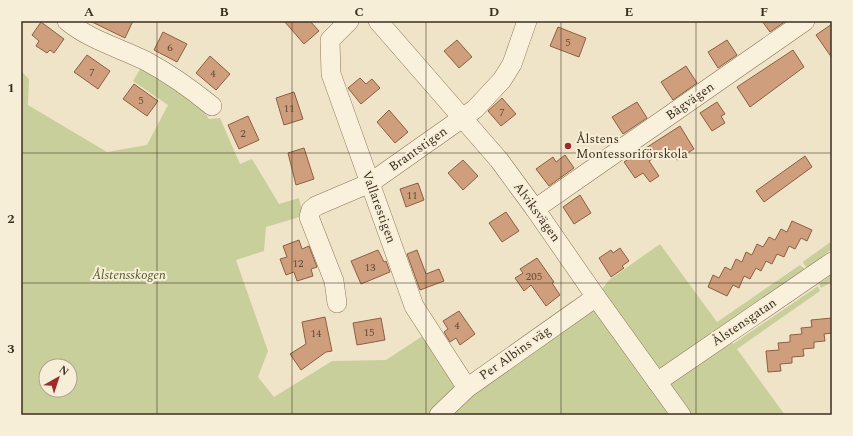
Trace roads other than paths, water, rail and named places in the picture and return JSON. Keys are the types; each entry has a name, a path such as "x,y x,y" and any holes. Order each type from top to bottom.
{"street":[{"path":"67,21 94,37 178,78 212,106"},
{"name":"Vallarestigen","path":"349,21 330,40 331,74 414,306 467,388"},
{"name":"Alviksvägen","path":"378,21 499,160 681,415"},
{"name":"Brantstigen","path":"337,303 334,281 309,217 311,210 316,206 370,183 475,108 502,80 512,64 527,21"},
{"name":"Bågvägen","path":"535,209 806,21"},
{"name":"Ålstensgatan","path":"657,382 832,262"},
{"name":"Per Albins väg","path":"439,415 467,388 596,297"}],"place":[{"name":"Ålstens Montessoriförskola","path":"568,146"}],"park label":[{"name":"Ålstensskogen","path":"129,275"}]}
